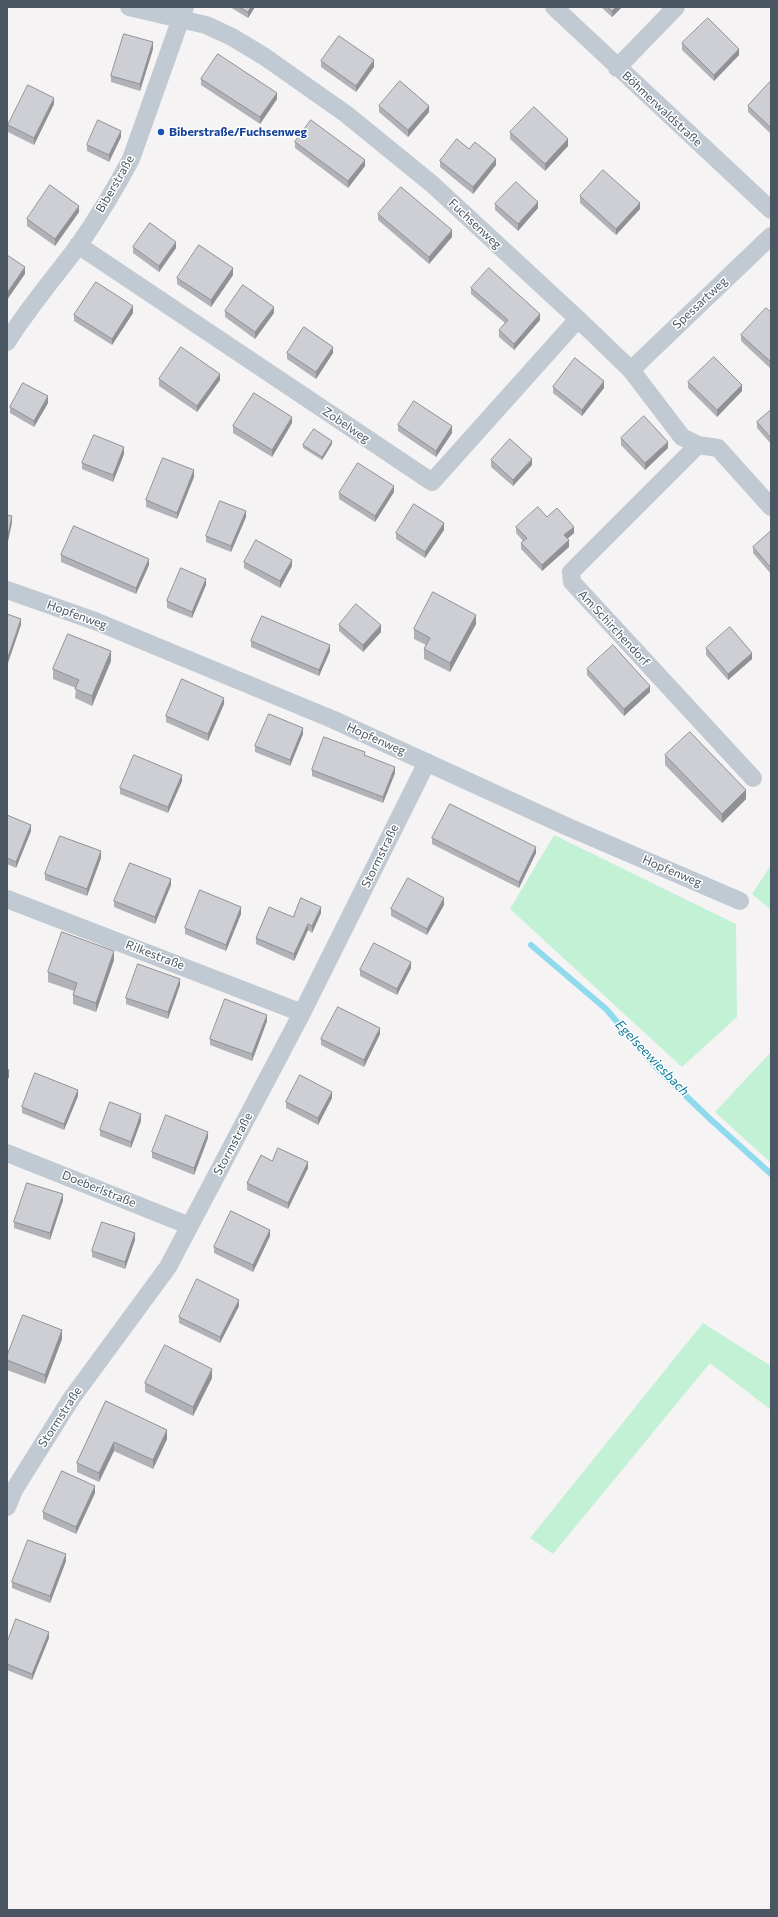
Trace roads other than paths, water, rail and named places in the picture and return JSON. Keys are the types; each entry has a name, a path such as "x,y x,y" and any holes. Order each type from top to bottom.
{"street":[{"name":"Fuchsenweg","path":"129,7 183,13 232,37 265,57 346,114 432,184 578,319 630,370 682,437 698,445 718,448 771,507"},
{"name":"Böhmerwaldstraße","path":"554,7 617,68 771,210"},
{"path":"617,68 676,7"},
{"name":"Biberstraße","path":"7,342 22,316 78,245 120,180 131,159 183,13"},
{"name":"Spessartweg","path":"630,370 771,236"},
{"name":"Zobelweg","path":"78,245 432,482 578,319"},
{"name":"Am Schirchendorf","path":"698,445 571,572 572,582 753,778"},
{"name":"Hopfenweg","path":"7,590 102,624 334,720 568,827 740,901"},
{"name":"Stormstraße","path":"7,1508 14,1490 71,1399 168,1267 302,1013 427,762"},
{"name":"Rilkestraße","path":"7,899 302,1013"},
{"name":"Doeberlstraße","path":"7,1153 190,1226"}],"waterway":[{"name":"Egelseewiesbach","path":"531,945 606,1009 656,1067 709,1118 771,1174"}],"place":[{"name":"Biberstraße/Fuchsenweg","path":"161,132"}]}
